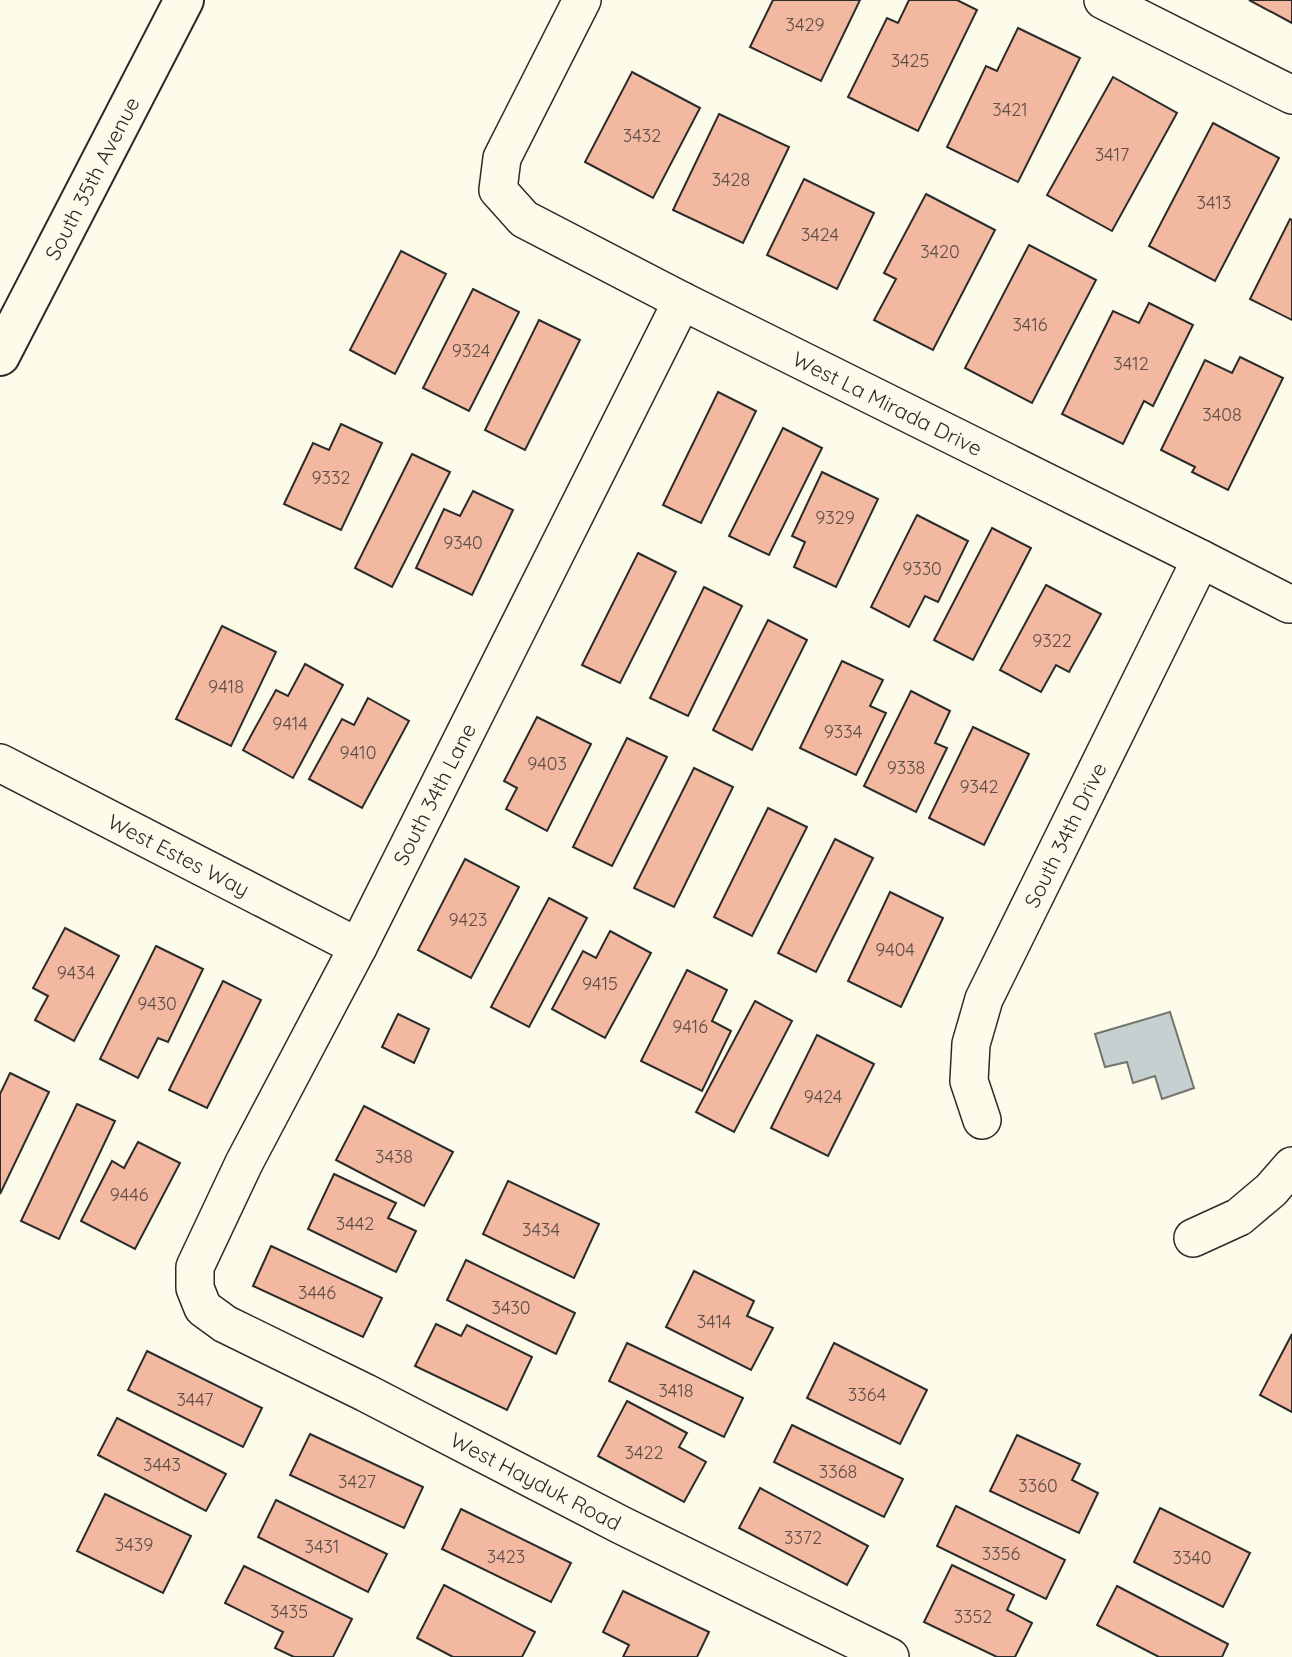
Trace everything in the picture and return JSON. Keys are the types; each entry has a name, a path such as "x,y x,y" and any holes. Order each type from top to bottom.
{"street":[{"name":"South 35th Avenue","path":"0,356 184,0"},
{"name":"West La Mirada Drive","path":"582,0 502,158 498,190 524,219 682,301 1201,559 1291,609"},
{"path":"1103,0 1292,95"},
{"name":"South 34th Lane","path":"195,1288 195,1267 213,1225 358,947 682,301"},
{"name":"South 34th Drive","path":"982,1119 969,1081 971,1044 984,999 1201,559"},
{"name":"West Estes Way","path":"0,763 358,947"},
{"path":"1193,1238 1238,1217 1271,1190 1292,1166"},
{"name":"West Hayduk Road","path":"195,1288 203,1308 225,1324 621,1525 890,1657"}],"shaded area":[{"path":"1170,1012 1194,1088 1162,1099 1155,1076 1133,1083 1127,1062 1105,1067 1095,1034"}],"building":[{"path":"773,0 860,0 821,81 750,47"},
{"path":"909,0 957,0 977,10 918,131 848,97 887,18 898,23"},
{"path":"1249,0 1292,0 1292,23"},
{"path":"1018,28 1080,58 1018,182 947,147 986,66 997,71"},
{"path":"632,72 700,108 653,198 585,162"},
{"path":"1113,77 1177,113 1112,231 1047,195"},
{"path":"719,114 789,147 743,243 673,210"},
{"path":"1213,123 1279,158 1215,281 1149,246"},
{"path":"804,179 874,213 837,289 767,255"},
{"path":"926,194 995,230 933,350 874,320 896,279 884,273"},
{"path":"1290,219 1292,220 1292,320 1250,299"},
{"path":"1029,245 1096,280 1032,403 965,368"},
{"path":"401,251 446,274 395,374 350,350"},
{"path":"473,289 519,312 469,411 423,388"},
{"path":"1149,303 1193,325 1153,406 1144,401 1123,444 1062,414 1113,311 1139,323"},
{"path":"539,320 580,340 525,450 485,430"},
{"path":"1240,357 1283,378 1228,490 1192,472 1195,467 1161,450 1205,360 1232,373"},
{"path":"718,392 756,411 701,523 663,505"},
{"path":"341,424 382,443 341,530 284,504 313,443 329,450"},
{"path":"783,428 822,448 769,555 729,536"},
{"path":"412,454 450,472 392,587 355,568"},
{"path":"822,472 878,499 836,587 794,567 805,542 792,536"},
{"path":"473,491 513,510 472,595 416,568 444,509 460,516"},
{"path":"917,515 968,541 938,602 925,596 909,627 871,607"},
{"path":"992,528 1031,548 973,660 934,640"},
{"path":"638,553 676,572 620,683 582,665"},
{"path":"1046,585 1101,614 1069,672 1056,665 1041,692 1000,670"},
{"path":"704,587 742,606 688,716 650,698"},
{"path":"768,620 807,640 752,750 713,730"},
{"path":"222,626 276,652 231,746 176,719"},
{"path":"842,661 883,680 870,706 886,713 856,775 800,748"},
{"path":"305,664 343,685 293,778 243,750 276,690 288,696"},
{"path":"911,691 950,711 935,743 947,748 916,812 864,786"},
{"path":"368,698 409,721 362,808 309,779 342,719 354,725"},
{"path":"537,717 591,744 547,831 506,809 517,788 504,781"},
{"path":"973,727 1029,754 984,845 929,818"},
{"path":"627,738 667,757 612,866 573,847"},
{"path":"694,768 733,787 674,907 634,888"},
{"path":"768,808 807,827 752,936 714,917"},
{"path":"835,839 873,858 816,972 778,953"},
{"path":"465,859 519,887 471,978 418,950"},
{"path":"890,892 943,918 901,1007 848,981"},
{"path":"549,898 587,918 529,1027 491,1007"},
{"path":"65,928 119,956 74,1041 35,1020 48,996 33,988"},
{"path":"610,931 651,953 605,1038 552,1009 583,951 596,958"},
{"path":"156,946 203,969 168,1042 158,1038 138,1078 100,1059"},
{"path":"687,970 727,990 712,1021 731,1031 702,1091 641,1061"},
{"path":"223,981 261,1000 207,1108 169,1090"},
{"path":"755,1001 792,1021 734,1132 696,1112"},
{"path":"398,1014 429,1029 414,1063 382,1047"},
{"path":"817,1035 874,1064 828,1156 771,1128"},
{"path":"10,1073 49,1092 0,1194 0,1094"},
{"path":"77,1104 115,1121 59,1239 21,1221"},
{"path":"364,1106 453,1152 424,1206 336,1160"},
{"path":"138,1142 180,1163 135,1249 81,1221 112,1161 124,1168"},
{"path":"334,1174 396,1203 388,1218 416,1231 396,1272 308,1229"},
{"path":"508,1181 599,1224 574,1278 483,1234"},
{"path":"271,1246 382,1298 363,1337 253,1286"},
{"path":"466,1260 575,1313 556,1354 447,1300"},
{"path":"694,1271 754,1301 747,1316 773,1328 751,1370 666,1327"},
{"path":"436,1324 461,1336 467,1325 532,1357 507,1410 415,1366"},
{"path":"1292,1334 1292,1412 1260,1395"},
{"path":"627,1343 743,1398 724,1437 609,1381"},
{"path":"834,1343 927,1390 900,1444 807,1398"},
{"path":"147,1351 262,1408 243,1447 128,1390"},
{"path":"627,1401 687,1433 679,1447 706,1462 684,1502 598,1456"},
{"path":"117,1418 226,1474 206,1511 98,1455"},
{"path":"792,1425 903,1479 884,1517 774,1462"},
{"path":"310,1434 423,1487 404,1528 290,1475"},
{"path":"1017,1435 1080,1464 1072,1480 1098,1493 1079,1533 990,1491"},
{"path":"760,1488 868,1546 847,1585 739,1528"},
{"path":"105,1494 191,1536 163,1593 77,1551"},
{"path":"276,1500 387,1554 368,1592 258,1537"},
{"path":"956,1506 1065,1560 1046,1599 937,1546"},
{"path":"1160,1508 1250,1553 1223,1607 1134,1562"},
{"path":"461,1509 571,1563 551,1602 442,1549"},
{"path":"952,1565 1014,1595 1007,1610 1032,1623 1015,1657 997,1657 924,1622"},
{"path":"244,1566 352,1619 333,1657 294,1657 275,1648 283,1632 225,1603"},
{"path":"444,1585 535,1632 522,1657 453,1657 417,1638"},
{"path":"1117,1586 1228,1644 1222,1657 1159,1657 1097,1625"},
{"path":"623,1591 709,1632 697,1657 623,1657 629,1645 603,1632"}]}
